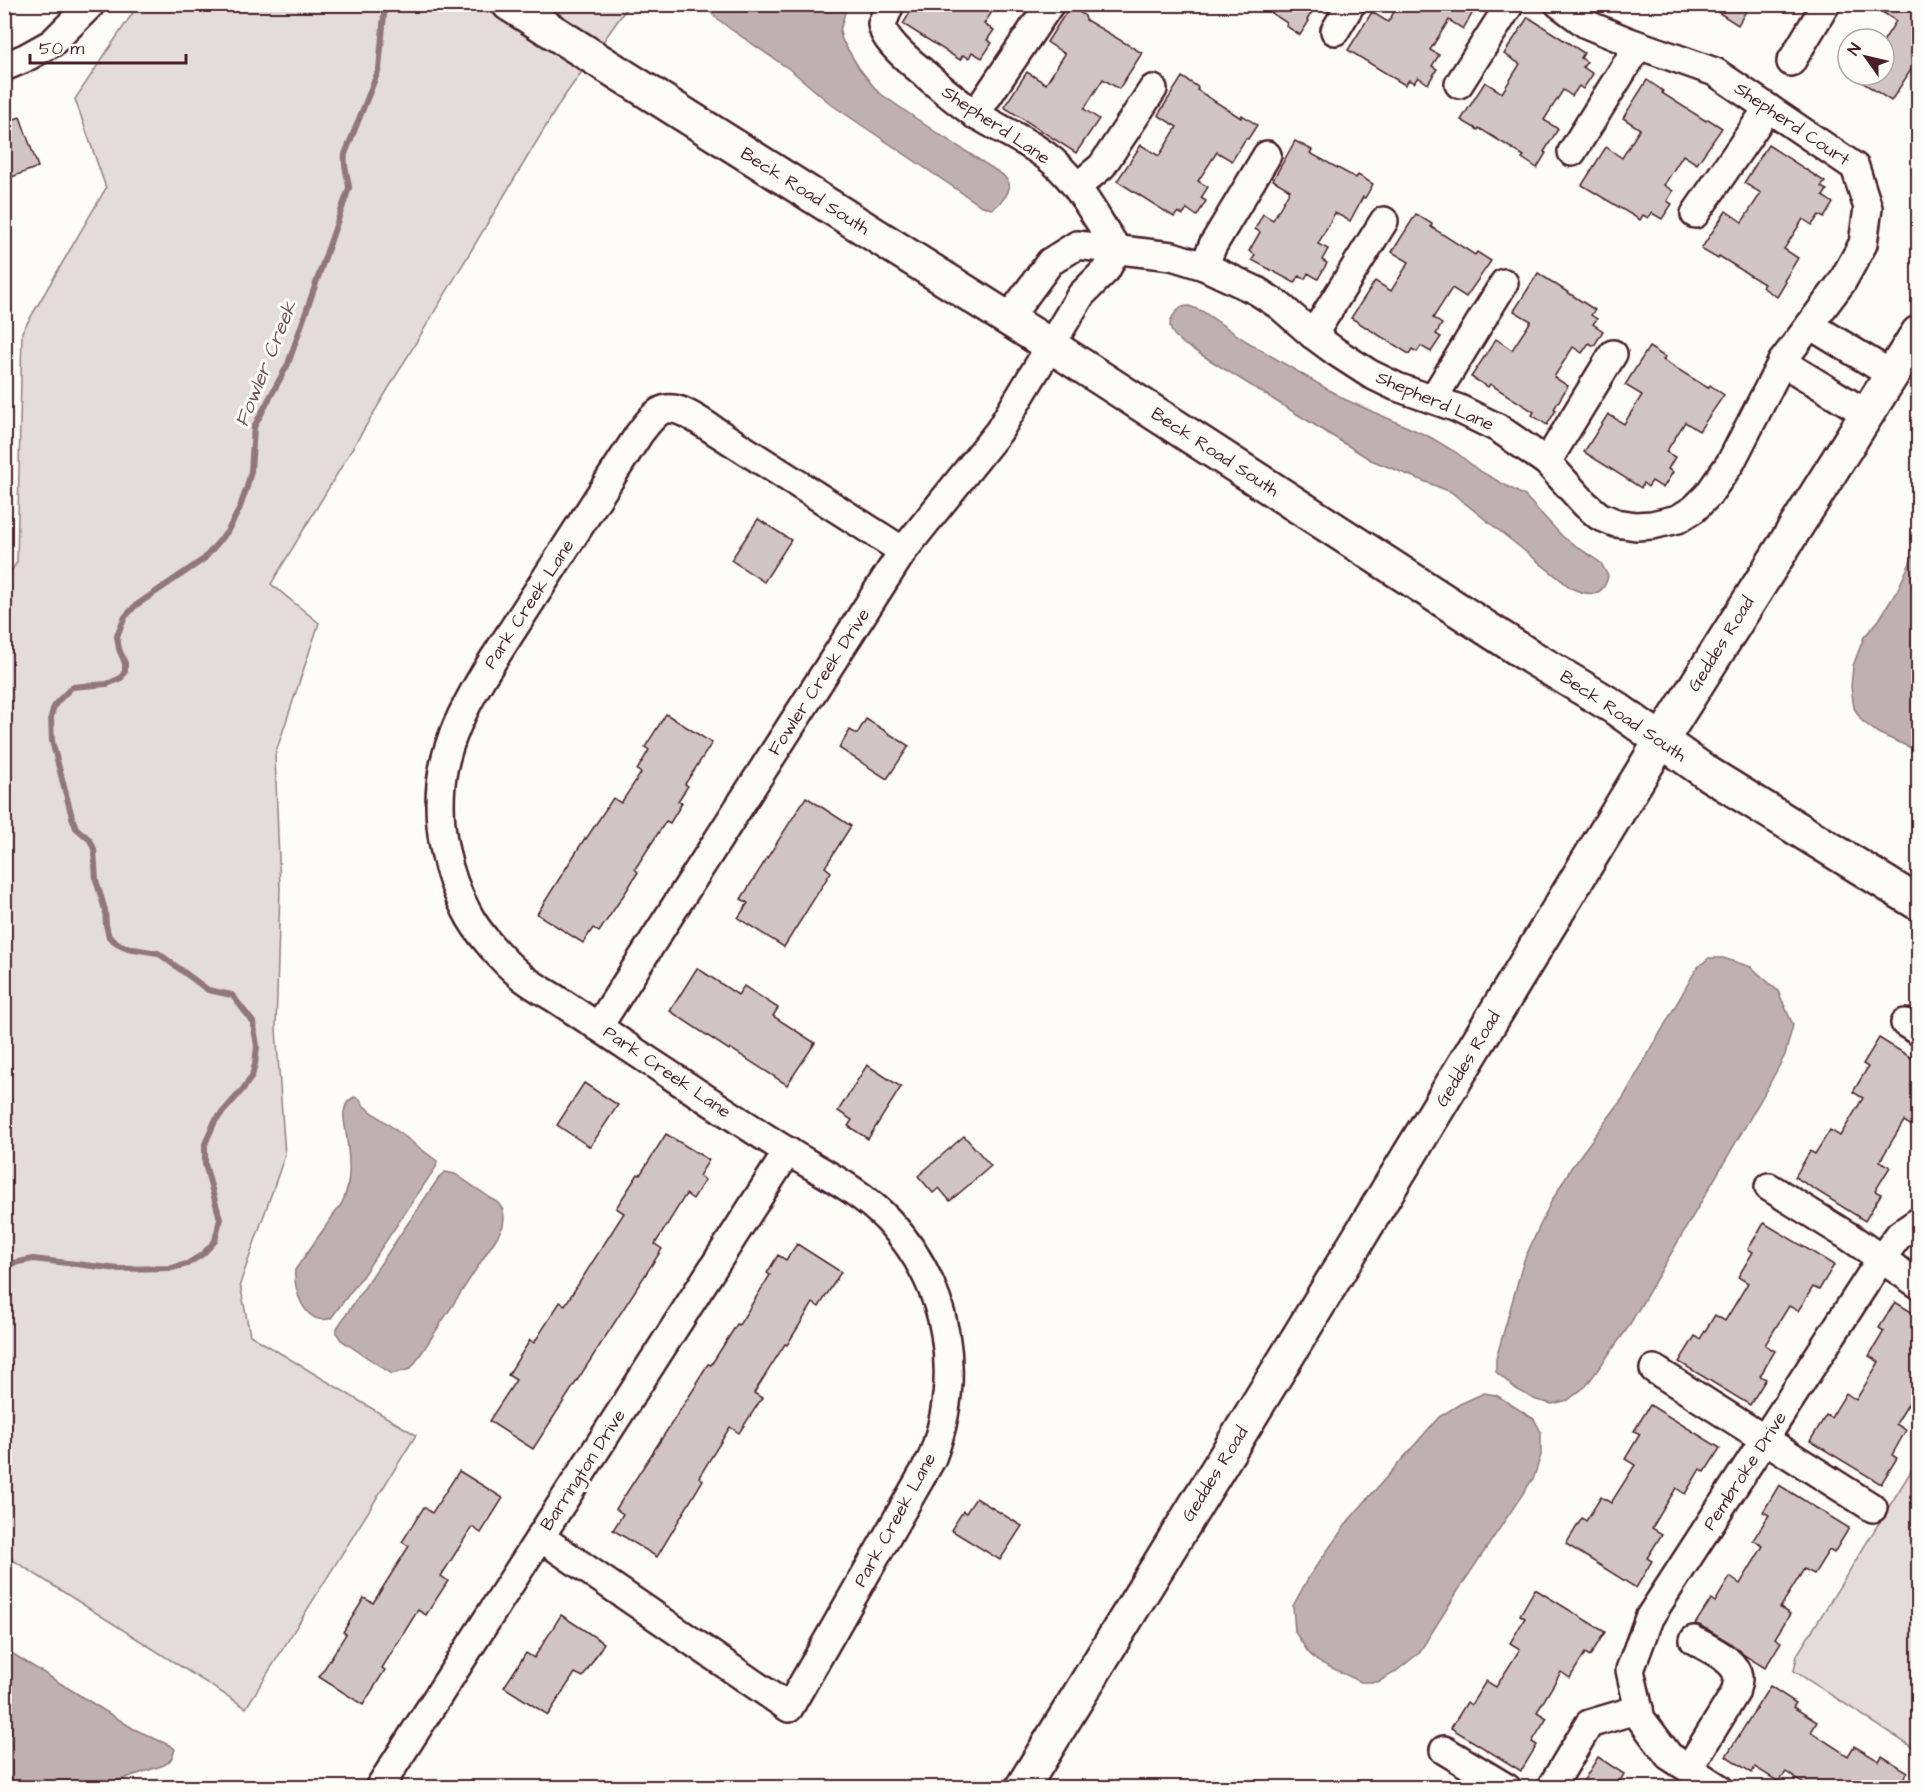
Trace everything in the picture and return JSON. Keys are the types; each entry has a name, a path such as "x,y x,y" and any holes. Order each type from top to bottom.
{"main road":[{"name":"Beck Road South","path":"508,4 1050,345 1531,657 1614,707 1707,773 1918,903"},
{"name":"Geddes Road","path":"1022,1788 1661,741 1918,333"}],"street":[{"path":"4,67 52,43 91,4"},
{"name":"Shepherd Lane","path":"890,4 882,24 885,36 917,68 975,115 1045,154 1078,186 1091,206 1097,221 1117,249"},
{"path":"975,115 1050,4"},
{"path":"1335,30 1352,4"},
{"path":"1459,84 1510,4"},
{"name":"Shepherd Court","path":"1559,4 1586,24 1638,46 1715,72 1855,167 1868,208 1863,244 1842,282 1782,362"},
{"path":"1791,62 1826,4"},
{"path":"1572,152 1638,46"},
{"path":"1078,186 1102,166 1153,89"},
{"path":"1695,214 1768,108"},
{"path":"1204,266 1213,245 1267,154"},
{"path":"1313,335 1384,220"},
{"name":"Shepherd Lane","path":"1008,319 1050,262 1077,245 1172,256 1204,266 1257,291 1280,306 1313,335 1370,374 1498,428 1547,462 1599,516 1616,523 1636,526 1678,519 1694,509 1708,495 1731,462 1782,362"},
{"path":"1050,345 1081,295 1106,270 1117,249"},
{"path":"1432,399 1504,283"},
{"path":"1810,325 1892,375"},
{"name":"Fowler Creek Drive","path":"598,1027 903,551 999,431 1050,345"},
{"path":"1547,462 1613,354"},
{"path":"1782,362 1867,414"},
{"name":"Park Creek Lane","path":"540,1538 789,1708 932,1458 942,1428 949,1383 948,1354 940,1308 927,1279 904,1240 882,1215 854,1192 523,977 480,932 466,911 447,856 440,806 441,783 447,756 462,711 639,434 654,415 668,408 682,410 903,551"},
{"name":"Barrington Drive","path":"379,1788 788,1151"},
{"path":"1769,1187 1918,1284"},
{"name":"Pembroke Drive","path":"1640,1714 1630,1671 1649,1618 1881,1259 1909,1228"},
{"path":"1654,1369 1873,1508"},
{"path":"1689,1768 1735,1693 1738,1679 1735,1669 1727,1661 1694,1640"},
{"path":"1551,1788 1588,1724 1640,1714 1669,1756 1719,1788"},
{"path":"1444,1750 1507,1788"}],"shaded area":[{"path":"138,5 629,5 561,101 271,584 319,623 275,755 280,888 276,1029 285,1155 240,1284 250,1335 416,1435 246,1708 5,1555 4,582 17,562 22,332 106,188 75,99"},
{"path":"706,5 847,5 840,31 842,40 859,68 878,92 1003,175 1009,184 1006,196 991,209 980,205 832,105 792,71 729,28 713,15"},
{"path":"1189,306 1202,311 1246,341 1344,399 1430,437 1457,453 1478,470 1525,496 1563,537 1601,563 1608,576 1606,583 1599,592 1589,594 1571,588 1451,492 1371,460 1184,344 1171,331 1170,322 1181,307"},
{"path":"1918,545 1918,751 1878,733 1862,721 1854,708 1851,687 1853,666 1864,637 1879,620 1898,589"},
{"path":"1709,958 1723,958 1751,967 1778,991 1793,1025 1785,1055 1627,1329 1586,1386 1568,1400 1552,1404 1536,1400 1516,1389 1496,1372 1496,1359 1524,1260 1550,1204 1571,1168 1623,1098 1697,968"},
{"path":"354,1097 360,1099 364,1106 437,1161 436,1167 359,1281 331,1318 322,1319 314,1317 302,1305 296,1287 295,1270 342,1203 348,1186 348,1150 344,1114 345,1106"},
{"path":"445,1172 455,1174 498,1203 503,1210 503,1226 415,1363 410,1369 392,1374 341,1340 337,1334 337,1328 440,1176"},
{"path":"1484,1393 1496,1395 1534,1419 1541,1432 1541,1455 1534,1477 1419,1653 1394,1673 1378,1682 1361,1682 1317,1661 1295,1632 1293,1606 1310,1575 1349,1520 1439,1417"},
{"path":"1918,1460 1918,1751 1794,1671 1797,1655"},
{"path":"5,1649 134,1729 171,1746 175,1749 171,1758 164,1765 99,1787 5,1787"}],"building":[{"path":"915,4 997,4 984,24 994,30 987,40 992,43 982,58 972,52 969,58 963,55 960,60 903,24"},
{"path":"1258,4 1317,4 1300,35 1286,26 1287,23"},
{"path":"1399,4 1478,4 1463,29 1449,20 1430,50 1439,55 1432,66 1437,69 1428,84 1418,77 1414,83 1409,80 1405,85 1348,50 1372,12 1388,22"},
{"path":"1705,4 1750,4 1738,25"},
{"path":"1870,4 1918,4 1918,50 1913,60 1916,62 1891,101 1869,87 1896,87 1896,27 1892,27 1896,21"},
{"path":"1070,6 1085,16 1086,20 1142,53 1119,89 1103,79 1084,109 1099,119 1076,153 1004,107 1027,72 1046,84 1065,54 1047,42"},
{"path":"1528,17 1584,53 1581,58 1587,62 1583,67 1593,74 1583,89 1579,86 1572,96 1563,90 1544,120 1558,129 1537,168 1522,158 1524,156 1479,128 1478,130 1461,120 1485,82 1502,93 1520,64 1504,54"},
{"path":"1182,77 1198,87 1197,90 1241,118 1242,115 1257,125 1232,161 1217,152 1198,181 1208,187 1201,198 1206,201 1197,216 1187,209 1183,215 1178,212 1174,217 1117,181 1141,145 1159,156 1177,127 1158,115"},
{"path":"1647,80 1663,91 1662,93 1706,121 1708,119 1722,128 1697,164 1683,155 1664,185 1673,191 1667,201 1672,204 1662,219 1652,213 1648,218 1643,215 1640,220 1582,185 1606,147 1622,158 1640,129 1623,118"},
{"path":"20,117 38,167 4,180 4,123"},
{"path":"1295,141 1312,150 1310,153 1356,178 1358,175 1373,184 1350,221 1335,213 1318,244 1328,249 1322,260 1327,263 1318,279 1308,273 1305,279 1299,276 1295,283 1252,260 1255,255 1249,251 1260,232 1255,229 1263,214 1273,220 1290,190 1273,180"},
{"path":"1768,145 1825,182 1821,187 1827,190 1823,196 1833,203 1824,218 1819,215 1812,225 1803,219 1784,249 1798,258 1777,297 1762,287 1764,284 1719,256 1718,259 1701,249 1726,211 1742,222 1761,193 1744,183"},
{"path":"1416,214 1432,224 1431,227 1475,255 1477,252 1491,261 1466,297 1452,288 1433,318 1442,324 1436,334 1441,337 1431,352 1421,346 1417,352 1412,349 1409,354 1351,318 1375,281 1391,291 1409,262 1392,252"},
{"path":"1538,273 1595,310 1591,315 1597,319 1593,324 1603,331 1594,346 1589,343 1582,353 1573,347 1554,377 1568,386 1547,425 1532,415 1534,412 1490,384 1488,387 1471,377 1496,339 1512,350 1531,321 1514,311"},
{"path":"1649,347 1665,357 1663,360 1708,388 1710,385 1724,395 1699,431 1685,422 1666,452 1675,457 1668,469 1673,472 1663,488 1652,481 1648,487 1643,483 1641,488 1584,452 1608,414 1624,424 1642,395 1625,385"},
{"path":"758,519 791,540 764,582 731,560"},
{"path":"666,714 712,743 685,784 688,786 678,801 682,803 670,823 666,821 635,869 638,872 627,890 599,932 593,928 583,943 537,914 613,798 621,803 641,773 637,770 649,750 645,747"},
{"path":"866,719 909,746 887,779 839,748 850,730 857,734"},
{"path":"806,797 851,826 825,867 831,872 784,947 738,918 748,903 741,899"},
{"path":"697,968 738,995 744,986 778,1008 773,1016 815,1043 787,1085 670,1011"},
{"path":"1879,1038 1918,1062 1918,1130 1904,1121 1880,1161 1890,1167 1875,1191 1881,1194 1865,1221 1795,1177 1810,1151 1815,1154 1830,1130 1840,1136 1863,1098 1853,1092 1868,1067 1863,1064"},
{"path":"867,1065 901,1087 868,1139 848,1126 852,1120 838,1111"},
{"path":"584,1083 618,1105 590,1147 557,1125"},
{"path":"666,1134 709,1160 699,1176 705,1180 693,1199 686,1194 655,1244 662,1249 533,1449 489,1421 516,1380 508,1375 530,1340 534,1343 560,1302 565,1305 624,1213 616,1208"},
{"path":"964,1136 991,1166 950,1201 939,1188 933,1193 918,1176"},
{"path":"1764,1223 1834,1265 1819,1290 1813,1287 1798,1311 1789,1306 1765,1345 1775,1351 1760,1376 1766,1379 1750,1405 1679,1362 1695,1336 1700,1339 1715,1315 1725,1321 1748,1283 1738,1277 1753,1252 1748,1249"},
{"path":"797,1244 841,1272 819,1307 813,1303 787,1345 785,1344 754,1393 762,1398 739,1433 730,1427 699,1477 703,1480 657,1557 613,1530 623,1514 616,1509 708,1364 711,1365 737,1324 739,1325 770,1275 767,1273 778,1255 786,1260"},
{"path":"1895,1302 1918,1316 1918,1388 1896,1424 1906,1430 1892,1455 1897,1458 1881,1484 1810,1441 1826,1415 1831,1418 1846,1393 1856,1400 1879,1362 1869,1356 1884,1331 1879,1328"},
{"path":"1650,1405 1720,1448 1705,1472 1700,1469 1685,1494 1676,1488 1652,1528 1662,1534 1647,1558 1652,1561 1636,1588 1566,1544 1582,1518 1586,1521 1601,1497 1611,1503 1635,1465 1625,1459 1640,1434 1634,1431"},
{"path":"459,1471 503,1498 481,1533 472,1527 441,1576 448,1581 426,1615 418,1610 382,1668 385,1670 363,1705 319,1677 346,1634 343,1632 364,1598 373,1603 409,1546 402,1542 424,1507 432,1513"},
{"path":"1779,1485 1849,1528 1834,1553 1829,1550 1814,1574 1804,1569 1780,1608 1790,1614 1775,1638 1781,1642 1765,1668 1729,1642 1695,1624 1711,1599 1715,1602 1730,1577 1740,1584 1763,1546 1753,1540 1769,1515 1763,1512"},
{"path":"976,1498 1022,1526 1000,1560 951,1530 963,1511 966,1513"},
{"path":"1535,1589 1605,1632 1590,1656 1585,1653 1570,1678 1561,1672 1537,1712 1547,1718 1532,1742 1537,1745 1521,1771 1451,1728 1467,1702 1471,1705 1486,1681 1496,1687 1520,1649 1510,1643 1525,1618 1520,1615"},
{"path":"561,1615 604,1643 583,1677 575,1673 548,1715 504,1687 526,1653 534,1658"},
{"path":"1770,1686 1796,1703 1793,1707 1817,1722 1811,1732 1848,1756 1854,1746 1879,1761 1882,1756 1908,1772 1898,1788 1810,1788 1786,1772 1779,1782 1755,1767 1752,1773 1726,1756"},
{"path":"1598,1757 1624,1774 1616,1788 1579,1788"}],"waterway":[{"name":"Fowler Creek","path":"4,1265 33,1259 119,1269 172,1268 187,1264 203,1254 215,1241 220,1219 205,1164 205,1144 215,1121 252,1076 257,1046 253,1022 232,995 208,990 158,953 127,948 109,937 105,910 96,880 94,849 90,840 76,828 72,817 52,741 51,717 57,702 72,687 107,684 121,678 125,671 125,663 117,636 125,617 135,606 204,559 227,532 239,510 251,471 254,427 288,364 349,188 345,154 379,69 385,4"}]}
